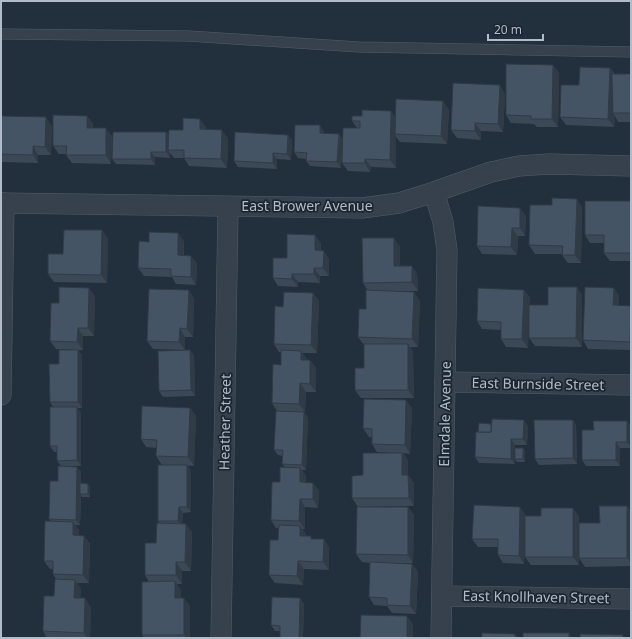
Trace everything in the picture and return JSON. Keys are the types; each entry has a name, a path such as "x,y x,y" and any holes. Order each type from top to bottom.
{"street":[{"name":"East Brower Avenue","path":"3,203 362,208 398,203 491,172 519,166 549,164 631,166"},
{"name":"Elmdale Avenue","path":"434,192 443,222 447,250 441,638"},
{"path":"1,395 3,203"},
{"name":"Heather Street","path":"221,638 228,207"},
{"name":"East Burnside Street","path":"445,382 631,385"},
{"name":"East Knollhaven Street","path":"442,596 631,599"}],"lane":[{"path":"1,34 188,36 359,47 631,52"}],"building":[{"path":"506,64 553,65 552,119 531,119 531,116 506,115"},
{"path":"580,67 610,68 608,119 560,117 561,85 579,85"},
{"path":"612,74 631,74 631,113 613,113"},
{"path":"453,83 500,85 498,124 475,123 475,131 451,130"},
{"path":"396,99 443,101 441,136 395,134"},
{"path":"362,110 391,111 390,160 365,159 365,163 342,163 343,128 360,128 360,121 352,121 352,116 362,116"},
{"path":"53,115 87,116 87,128 106,128 106,155 66,155 67,146 53,146"},
{"path":"1,116 46,117 45,147 33,146 33,155 1,154"},
{"path":"183,118 200,119 200,129 222,130 221,159 184,158 184,150 168,150 169,130 183,130"},
{"path":"295,125 320,125 320,133 339,134 337,162 306,161 307,153 294,152"},
{"path":"113,132 166,132 166,152 151,152 151,159 112,159"},
{"path":"235,132 288,135 287,154 273,153 273,163 234,161"},
{"path":"552,198 577,199 575,255 562,255 563,246 529,245 530,205 552,205"},
{"path":"585,201 631,201 631,253 604,253 604,235 585,235"},
{"path":"478,206 520,208 520,228 512,228 511,247 477,246"},
{"path":"64,230 102,230 101,275 48,274 48,254 63,254"},
{"path":"149,232 178,233 178,255 191,256 191,277 171,276 171,269 138,268 139,241 149,242"},
{"path":"287,234 315,235 315,250 324,251 323,268 314,268 314,274 292,274 292,279 273,278 273,258 287,258"},
{"path":"362,238 394,238 394,266 412,266 412,282 363,283"},
{"path":"59,287 89,288 88,328 78,328 77,342 50,341 51,303 59,303"},
{"path":"548,287 577,287 576,338 529,338 529,305 548,305"},
{"path":"585,287 614,288 613,305 631,306 630,342 583,340"},
{"path":"478,288 524,290 522,339 501,339 501,322 477,321"},
{"path":"149,289 189,290 187,329 180,328 179,342 147,341"},
{"path":"366,290 414,292 412,339 358,337 359,309 366,309"},
{"path":"284,292 313,293 311,345 274,344 275,306 283,307"},
{"path":"364,344 408,344 408,390 355,390 355,368 364,368"},
{"path":"59,350 78,350 78,402 50,402 49,364 59,364"},
{"path":"190,350 191,390 159,391 158,351"},
{"path":"281,350 301,351 301,360 310,360 310,384 300,383 299,404 272,403 273,364 281,365"},
{"path":"364,399 406,400 405,445 372,444 372,429 363,428"},
{"path":"142,406 190,408 188,457 156,456 157,440 141,439"},
{"path":"50,407 77,407 77,460 57,461 57,446 50,446"},
{"path":"276,411 304,412 302,465 282,464 283,450 274,450"},
{"path":"492,419 524,420 523,439 511,439 511,459 475,457 476,432 491,432"},
{"path":"534,420 573,420 573,458 535,459"},
{"path":"593,421 627,421 627,442 616,442 616,460 582,460 582,430 594,430"},
{"path":"479,423 491,424 491,432 478,432"},
{"path":"515,448 523,448 523,459 515,459"},
{"path":"363,453 402,453 402,475 408,475 409,498 352,498 352,476 363,475"},
{"path":"158,465 187,465 187,507 179,507 178,521 158,521"},
{"path":"58,466 77,467 76,520 49,519 50,481 58,481"},
{"path":"280,467 300,468 300,482 313,483 313,499 300,499 299,521 271,520 272,482 280,482"},
{"path":"80,483 88,484 88,494 80,494"},
{"path":"474,505 520,507 519,556 498,555 498,539 472,539"},
{"path":"599,506 627,506 627,558 579,558 579,523 600,523"},
{"path":"357,507 408,507 408,555 356,554"},
{"path":"541,508 573,508 573,557 525,557 525,516 541,516"},
{"path":"45,521 73,522 73,535 84,536 83,575 53,574 53,561 44,561"},
{"path":"157,523 186,524 185,562 176,562 176,575 145,575 145,543 156,543"},
{"path":"279,525 300,526 300,536 311,536 311,539 324,539 323,562 298,561 297,576 269,575 270,540 278,540"},
{"path":"370,562 412,564 410,606 387,605 387,598 369,597"},
{"path":"55,579 75,580 74,598 85,598 84,633 43,631 44,596 54,596"},
{"path":"175,581 175,598 184,598 184,635 142,635 142,582"},
{"path":"272,597 300,598 299,638 280,638 280,626 271,625"},
{"path":"361,615 407,616 407,638 360,638"},
{"path":"482,633 515,634 515,638 482,638"},
{"path":"523,633 569,633 569,638 523,638"},
{"path":"580,634 623,635 623,638 580,638"}]}
